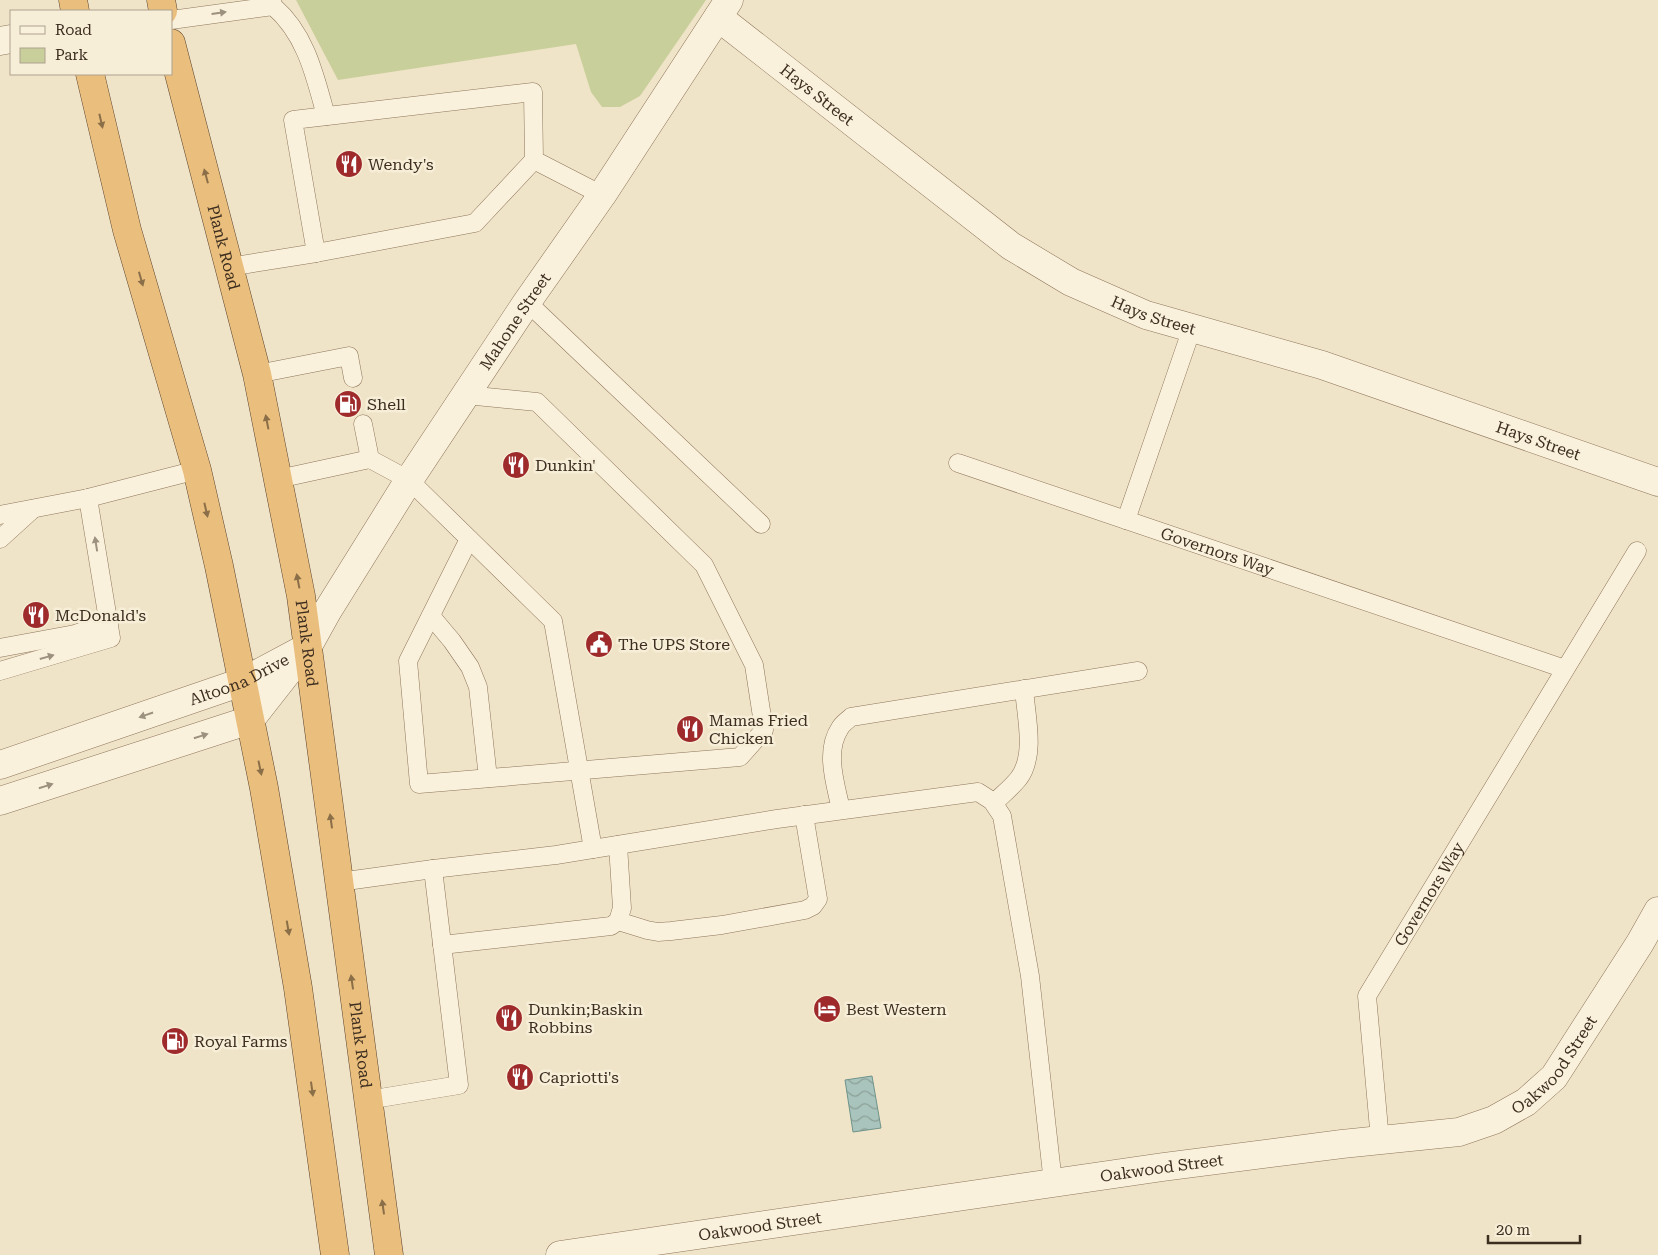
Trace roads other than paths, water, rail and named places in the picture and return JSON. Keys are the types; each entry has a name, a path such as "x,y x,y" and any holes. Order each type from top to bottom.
{"highway":[{"name":"Plank Road","path":"172,47 257,374 301,596 389,1255"},
{"path":"90,75 127,230 197,470 250,720 264,788 298,988 335,1255"}],"street":[{"name":"Mahone Street","path":"308,646 328,610 409,480 527,302 602,195 723,9"},
{"name":"Hays Street","path":"723,9 1011,246 1071,282 1146,315 1322,365 1658,482"},
{"name":"Altoona Drive","path":"0,765 242,682 308,646"},
{"name":"Altoona Drive","path":"250,720 308,646"},
{"path":"0,801 250,720"},
{"name":"Oakwood Street","path":"560,1255 1191,1163 1459,1132 1494,1120 1526,1102 1554,1077 1658,913"}],"lane":[{"path":"172,20 273,3 295,31 305,50 326,116"},
{"path":"229,268 316,253 475,223 534,160 533,92 293,120 316,253"},
{"path":"534,160 602,195"},
{"path":"527,302 761,524"},
{"path":"1126,520 1192,328"},
{"path":"257,374 349,356 353,378"},
{"path":"466,394 537,402 704,565 754,665 764,730 740,756 419,784 408,662 469,539"},
{"path":"363,424 370,459"},
{"path":"278,479 370,459 409,480 554,621 593,849"},
{"name":"Governors Way","path":"958,463 1565,669"},
{"path":"0,515 88,498 197,470"},
{"path":"0,671 111,638 88,498"},
{"path":"0,539 34,508"},
{"name":"Governors Way","path":"1380,1140 1366,996 1637,551"},
{"path":"431,616 470,667 478,687 488,778"},
{"path":"0,648 75,634 109,622"},
{"path":"841,810 832,766 834,742 840,727 851,717 1138,671"},
{"path":"994,803 1018,779 1028,759 1029,747 1024,689"},
{"path":"339,882 556,855 804,815 978,792 994,803 1002,816 1030,976 1052,1183"},
{"path":"618,921 658,932 722,926 805,910 814,906 818,899 804,815"},
{"path":"442,945 611,926 618,921 622,908 618,845"},
{"path":"368,1100 459,1085 433,869"}],"water":[{"path":"872,1076 881,1128 853,1132 845,1080"}],"place":[{"name":"Wendy's","path":"349,164"},
{"name":"Shell","path":"348,404"},
{"name":"Dunkin'","path":"516,465"},
{"name":"McDonald's","path":"36,615"},
{"name":"The UPS Store","path":"599,644"},
{"name":"Mamas Fried Chicken","path":"690,729"},
{"name":"Best Western","path":"827,1009"},
{"name":"Dunkin;Baskin Robbins","path":"509,1018"},
{"name":"Royal Farms","path":"175,1041"},
{"name":"Capriotti's","path":"520,1077"}]}
